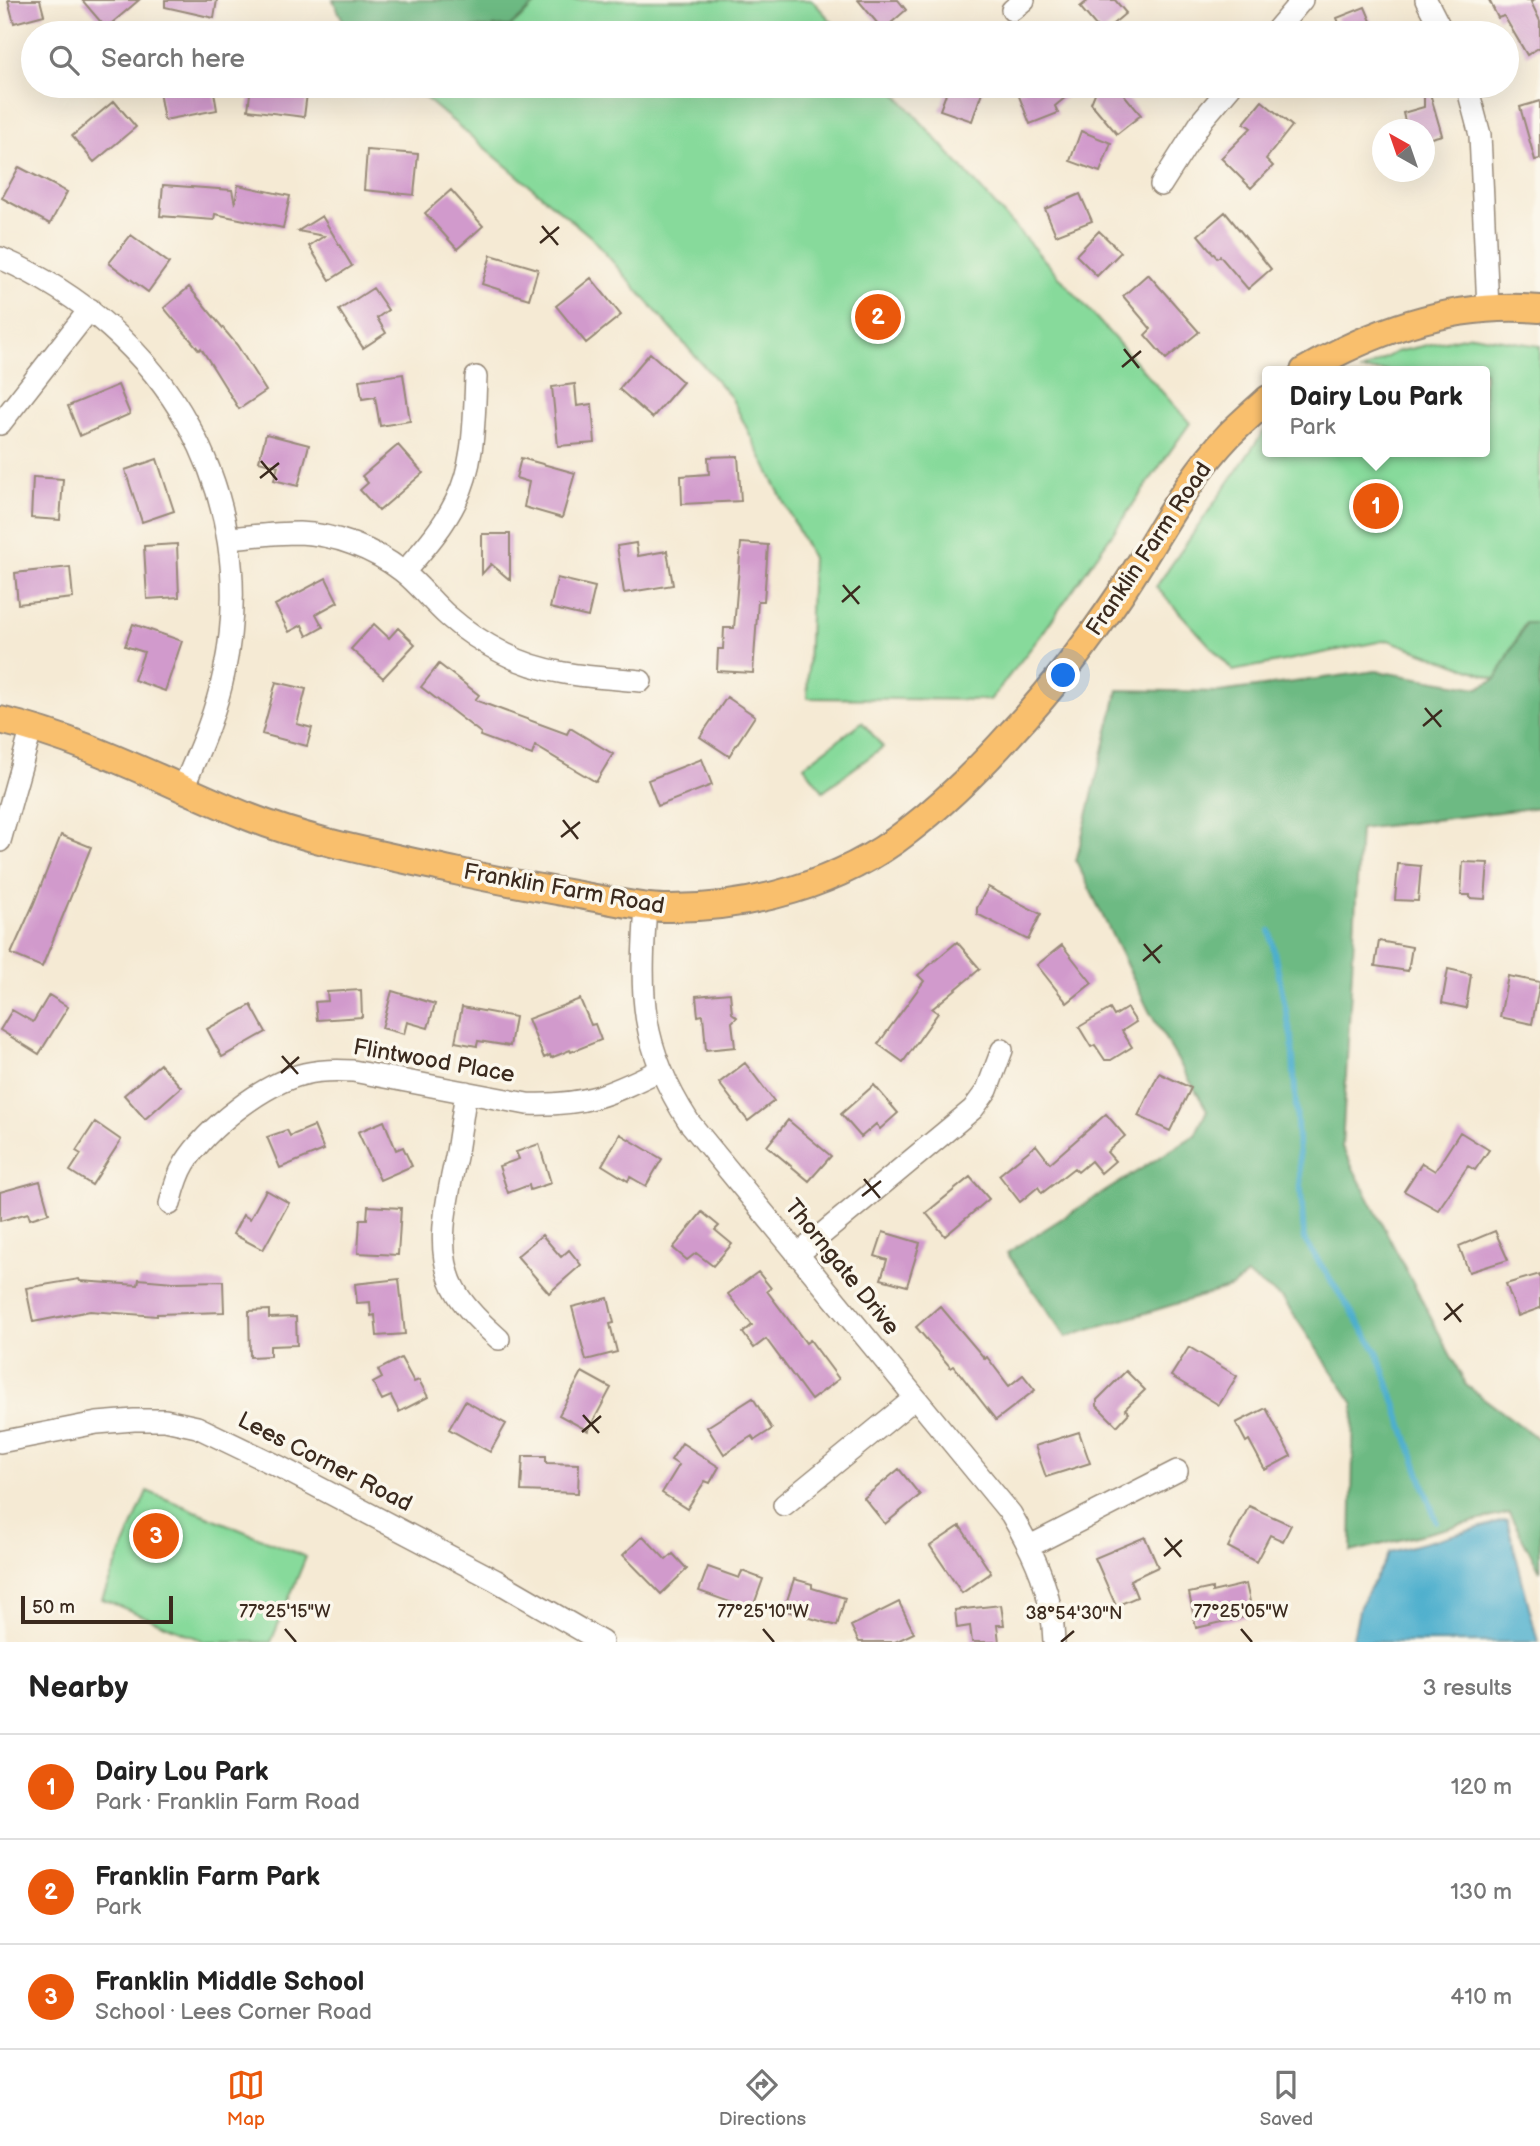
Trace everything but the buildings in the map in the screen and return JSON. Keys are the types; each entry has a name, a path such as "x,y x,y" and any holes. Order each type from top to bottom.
{"main road":[{"path":"1313,366 1348,346 1408,323 1488,308 1540,309"},
{"name":"Franklin Farm Road","path":"0,720 75,741 252,818 320,839 488,879 662,909 712,906 791,891 880,851 906,833 967,779 1044,696 1085,645 1196,477 1227,437 1262,405"}],"street":[{"path":"1284,21 1302,0"},
{"path":"1426,0 1437,21"},
{"path":"1161,184 1203,119 1221,98"},
{"path":"1469,98 1480,135 1488,308"},
{"path":"0,258 45,279 90,309 119,333 144,360 181,412 223,508 229,538 232,594 230,633 214,710 183,788"},
{"path":"0,424 90,309"},
{"path":"404,572 437,533 456,502 465,480 472,446 476,377"},
{"path":"229,538 299,533 348,542 404,572 447,616 476,638 508,656 567,674 640,681"},
{"path":"0,841 32,727"},
{"name":"Thorngate Drive","path":"646,906 642,981 644,1011 660,1070 689,1122 1011,1514 1030,1546 1046,1583 1054,1642"},
{"path":"797,1255 973,1109 987,1090 1002,1050"},
{"name":"Flintwood Place","path":"170,1204 175,1183 185,1163 201,1142 260,1092 305,1073 353,1071 527,1104 554,1105 582,1102 609,1094 660,1070"},
{"path":"466,1092 443,1230 444,1255 450,1278 458,1294 475,1317 499,1339"},
{"path":"784,1505 915,1398"},
{"name":"Lees Corner Road","path":"0,1442 97,1423 134,1420 165,1420 197,1427 280,1466 495,1580 602,1642"},
{"path":"1030,1546 1177,1471"}],"green space":[{"path":"333,0 540,0 517,21 343,21"},
{"path":"540,0 812,0 831,21 517,21"},
{"path":"425,98 900,98 1190,423 1042,634 990,700 807,698 812,558 731,397 591,237"},
{"path":"1472,335 1540,346 1540,623 1525,623 1496,679 1388,640 1233,671 1156,587 1262,434 1262,457 1490,457 1490,366 1371,366 1396,352"},
{"path":"1526,623 1540,623 1540,807 1360,829 1342,1147 1466,1385 1540,1440 1540,1571 1509,1513 1351,1552 1354,1404 1283,1299 1247,1275 1232,1287 1066,1337 1007,1253 1195,1135 1207,1110 1149,1011 1076,861 1118,690 1219,692 1376,671 1478,688 1496,679"},
{"path":"862,722 883,747 823,791 804,766"},
{"path":"147,1491 306,1557 271,1642 206,1642 102,1599"}],"water":[{"path":"1507,1520 1538,1642 1352,1642 1360,1606 1390,1552"}],"waterway":[{"path":"1270,931 1292,1041 1304,1239 1377,1351 1436,1521"}],"place":[{"name":"Franklin Farm Park","path":"878,317"},
{"name":"Dairy Lou Park","path":"1376,506"},
{"name":"Franklin Middle School","path":"156,1536"}]}
